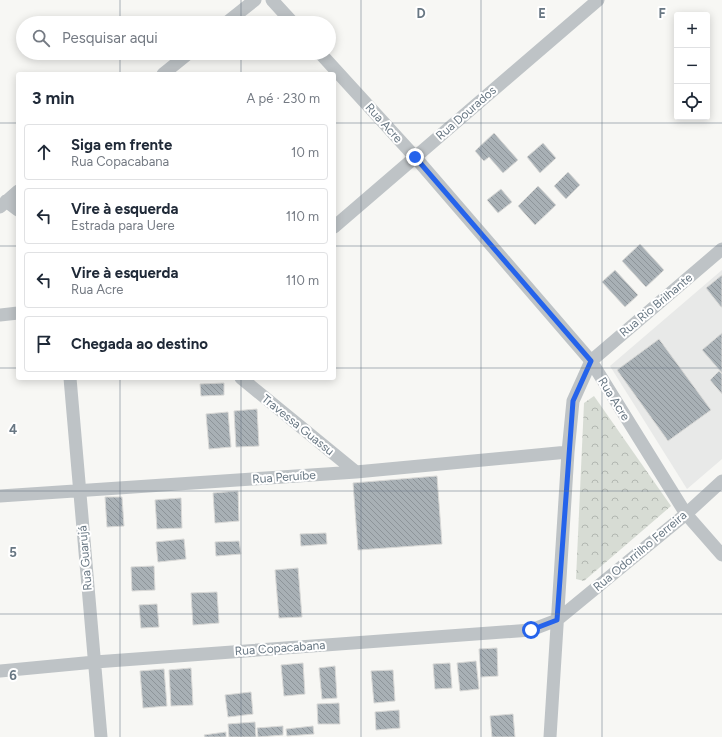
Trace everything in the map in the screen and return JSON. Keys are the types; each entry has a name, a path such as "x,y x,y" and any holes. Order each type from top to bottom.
{"street":[{"path":"235,16 255,0"},
{"path":"272,0 287,16"},
{"name":"Rua Dourados","path":"336,225 598,0"},
{"path":"165,72 180,60"},
{"name":"Rua Acre","path":"326,60 415,157 591,361 686,514 722,555"},
{"path":"16,193 3,204 16,209"},
{"name":"Rua Rio Brilhante","path":"591,361 722,249"},
{"path":"0,315 16,312"},
{"path":"550,737 568,452 573,401 591,361"},
{"name":"Rua Guarujá","path":"70,380 101,737"},
{"name":"Travessa Guassu","path":"243,380 356,472"},
{"name":"Rua Peruíbe","path":"0,496 356,472 568,452"},
{"name":"Rua Odorrilho Ferreira","path":"557,620 686,514 722,481"},
{"name":"Rua Copacabana","path":"0,671 95,662 531,630 557,620"}],"shaded area":[{"path":"722,270 722,459 687,489 610,366"}],"green space":[{"path":"594,396 671,506 584,581 576,579 584,403"}],"building":[{"path":"494,133 518,160 503,173 489,157 484,161 475,151"},
{"path":"543,143 556,158 540,173 527,157"},
{"path":"568,172 580,185 566,199 554,186"},
{"path":"538,186 556,205 535,225 518,206"},
{"path":"501,189 512,202 498,213 487,200"},
{"path":"640,244 664,270 646,287 622,261"},
{"path":"615,270 638,295 625,307 602,282"},
{"path":"722,275 722,307 721,307 706,288"},
{"path":"722,333 722,373 702,350"},
{"path":"659,339 711,410 668,441 617,370"},
{"path":"719,371 722,374 722,394 710,380"},
{"path":"224,383 224,395 201,396 200,384"},
{"path":"257,409 259,446 236,447 234,411"},
{"path":"228,412 231,447 209,449 206,414"},
{"path":"437,476 442,544 358,550 353,483"},
{"path":"238,491 239,521 215,523 213,493"},
{"path":"105,497 122,497 124,526 107,527"},
{"path":"181,498 182,528 157,529 155,500"},
{"path":"326,533 327,544 301,546 300,534"},
{"path":"184,539 186,559 158,562 156,542"},
{"path":"239,541 241,554 216,556 215,542"},
{"path":"154,566 155,590 132,591 131,567"},
{"path":"298,568 302,617 279,618 275,570"},
{"path":"217,592 219,623 193,625 191,593"},
{"path":"157,604 159,627 141,628 139,605"},
{"path":"497,648 498,676 481,677 479,649"},
{"path":"476,661 479,689 460,691 457,663"},
{"path":"303,663 305,694 284,696 281,665"},
{"path":"450,663 452,688 435,689 433,664"},
{"path":"335,666 337,698 322,699 319,668"},
{"path":"191,668 193,705 171,706 169,670"},
{"path":"164,669 167,706 143,708 140,671"},
{"path":"393,670 395,701 374,703 371,671"},
{"path":"251,692 253,714 228,717 225,695"},
{"path":"339,703 340,724 318,724 317,704"},
{"path":"399,710 400,728 376,730 375,712"},
{"path":"513,714 515,737 492,737 490,716"},
{"path":"255,722 256,737 229,737 228,724"},
{"path":"283,726 283,735 258,737 257,728"},
{"path":"313,726 314,734 287,736 286,729"},
{"path":"226,732 226,737 205,737 204,735"}],"route":[{"path":"415,157 591,361 573,401 568,452 557,620 531,630"}]}
